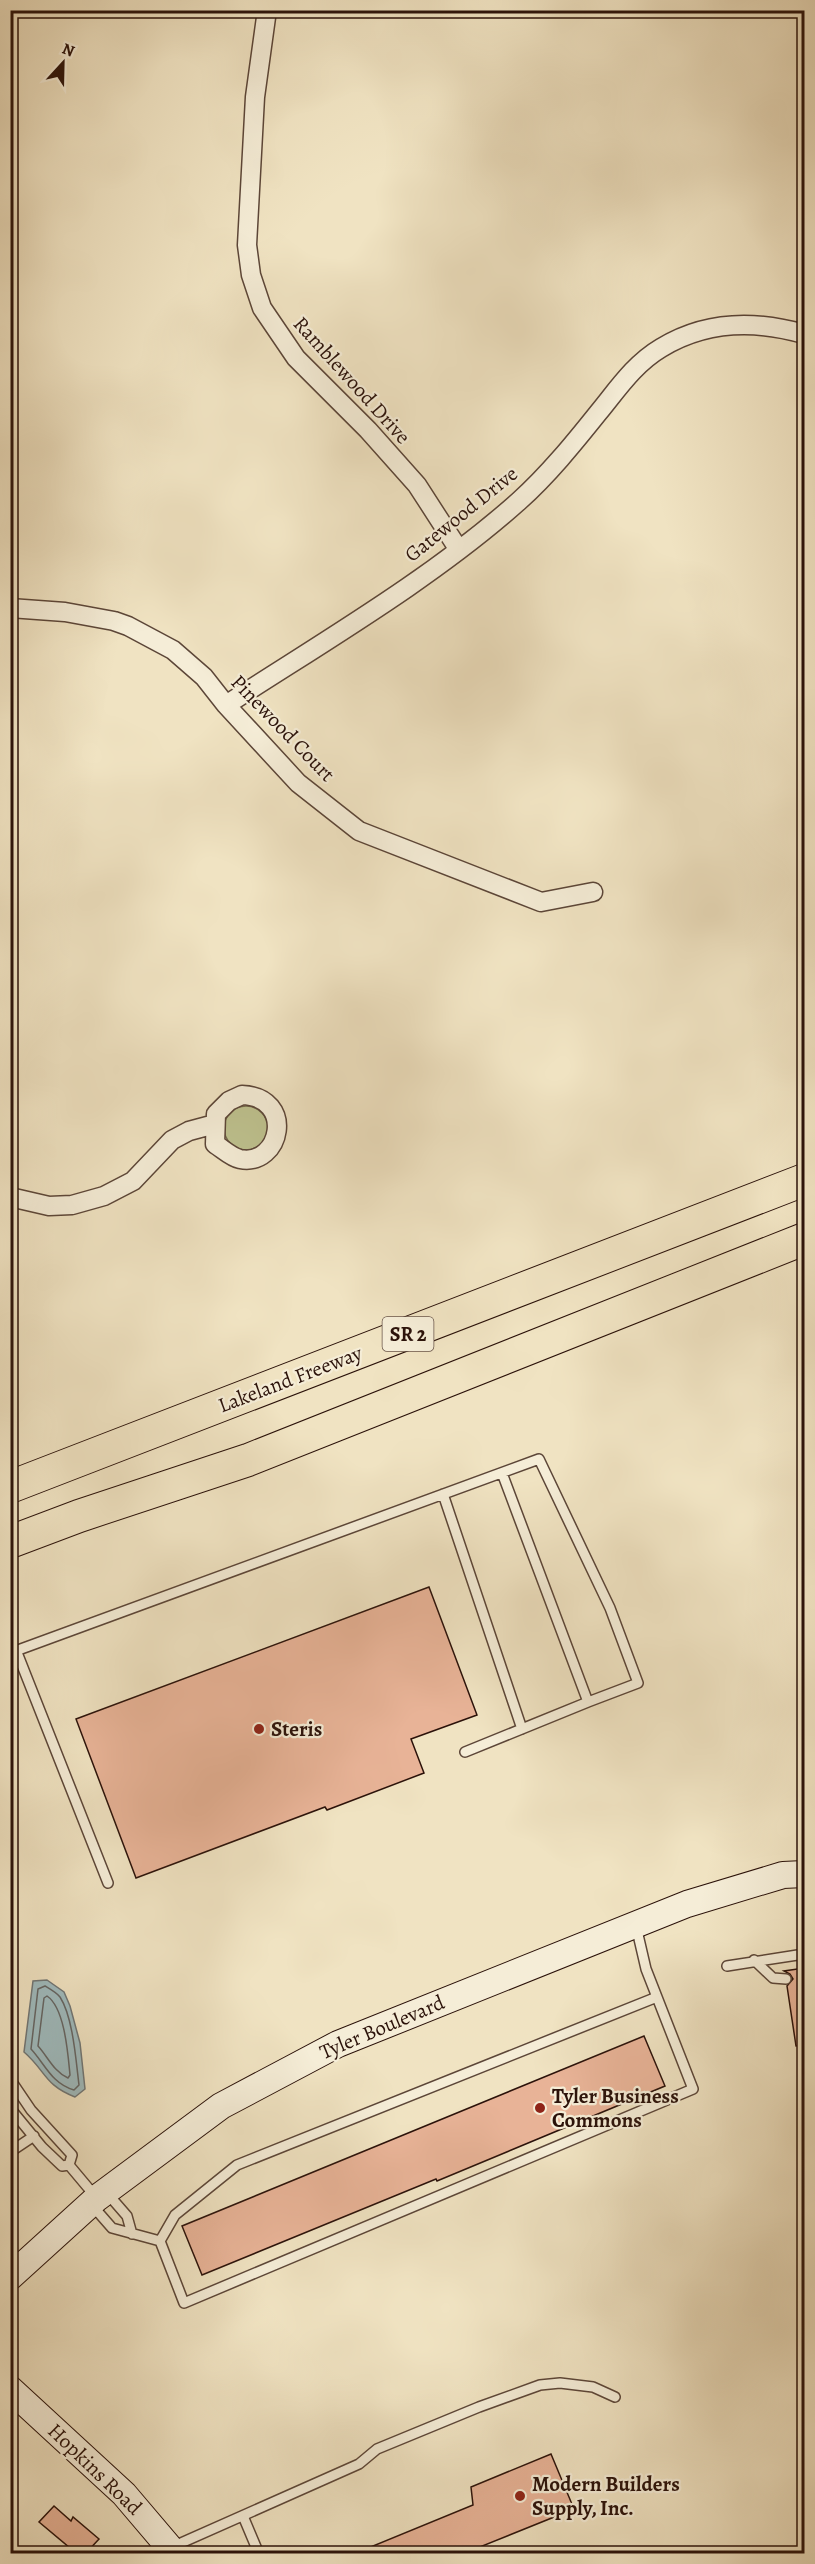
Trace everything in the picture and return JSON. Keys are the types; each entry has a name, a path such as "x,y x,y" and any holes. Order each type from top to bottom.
{"highway":[{"name":"Lakeland Freeway","path":"10,1487 804,1180"},
{"path":"10,1542 78,1516 248,1460 804,1239"}],"street":[{"name":"Ramblewood Drive","path":"267,10 255,97 247,245 251,275 262,308 296,358 368,430 417,485 459,550"},
{"name":"Gatewood Drive","path":"226,705 343,630 459,550 520,500 579,437 639,364 661,348 699,331 742,324 770,326 804,334"},
{"name":"Pinewood Court","path":"10,608 80,614 128,626 155,639 187,661 298,783 359,831 541,902 593,892"},
{"path":"10,1197 49,1206 72,1205 104,1196 133,1180 172,1140 189,1131 215,1124"},
{"name":"Tyler Boulevard","path":"10,2277 97,2197 220,2106 338,2044 687,1904 783,1875 804,1874"},
{"name":"Hopkins Road","path":"10,2389 124,2494 174,2550"}],"lane":[{"path":"108,1883 13,1651 539,1459 610,1608 638,1683 465,1752"},
{"path":"502,1473 588,1702"},
{"path":"443,1494 522,1729"},
{"path":"160,2241 184,2303 693,2089 646,1969 635,1924"},
{"path":"727,1966 804,1954"},
{"path":"754,1960 774,1978 786,1979"},
{"path":"160,2241 176,2215 237,2164 657,1997"},
{"path":"10,2079 31,2110 72,2155 69,2165"},
{"path":"10,2108 62,2166 69,2165"},
{"path":"10,2152 34,2136"},
{"path":"69,2165 97,2197 112,2228 160,2241"},
{"path":"97,2197 127,2216 132,2234"},
{"path":"174,2550 359,2464 378,2449 540,2385 560,2383 592,2387 615,2397"},
{"path":"243,2516 259,2553"}],"green space":[{"path":"246,1106 255,1107 262,1112 267,1119 267,1137 262,1144 255,1149 246,1150 237,1149 230,1144 225,1137 224,1128 225,1119 230,1112 237,1107"}],"water":[{"path":"47,1980 64,1992 80,2043 85,2089 75,2097 57,2088 24,2052 33,1981"}],"building":[{"name":"Steris","path":"429,1587 477,1715 411,1739 424,1773 327,1810 325,1807 136,1878 76,1719"},
{"path":"804,1968 804,2045 796,2046 787,1986 793,1979 784,1971"},
{"path":"644,2036 665,2086 202,2275 182,2226"},
{"name":"Modern Builders Supply, Inc.","path":"551,2454 574,2509 465,2553 356,2553 473,2505 471,2487"},
{"path":"54,2506 71,2521 73,2517 99,2539 86,2553 76,2553 39,2522"}],"place":[{"name":"Steris","path":"259,1729"},
{"name":"Tyler Business Commons","path":"540,2108"},
{"name":"Modern Builders Supply, Inc.","path":"520,2496"}]}
